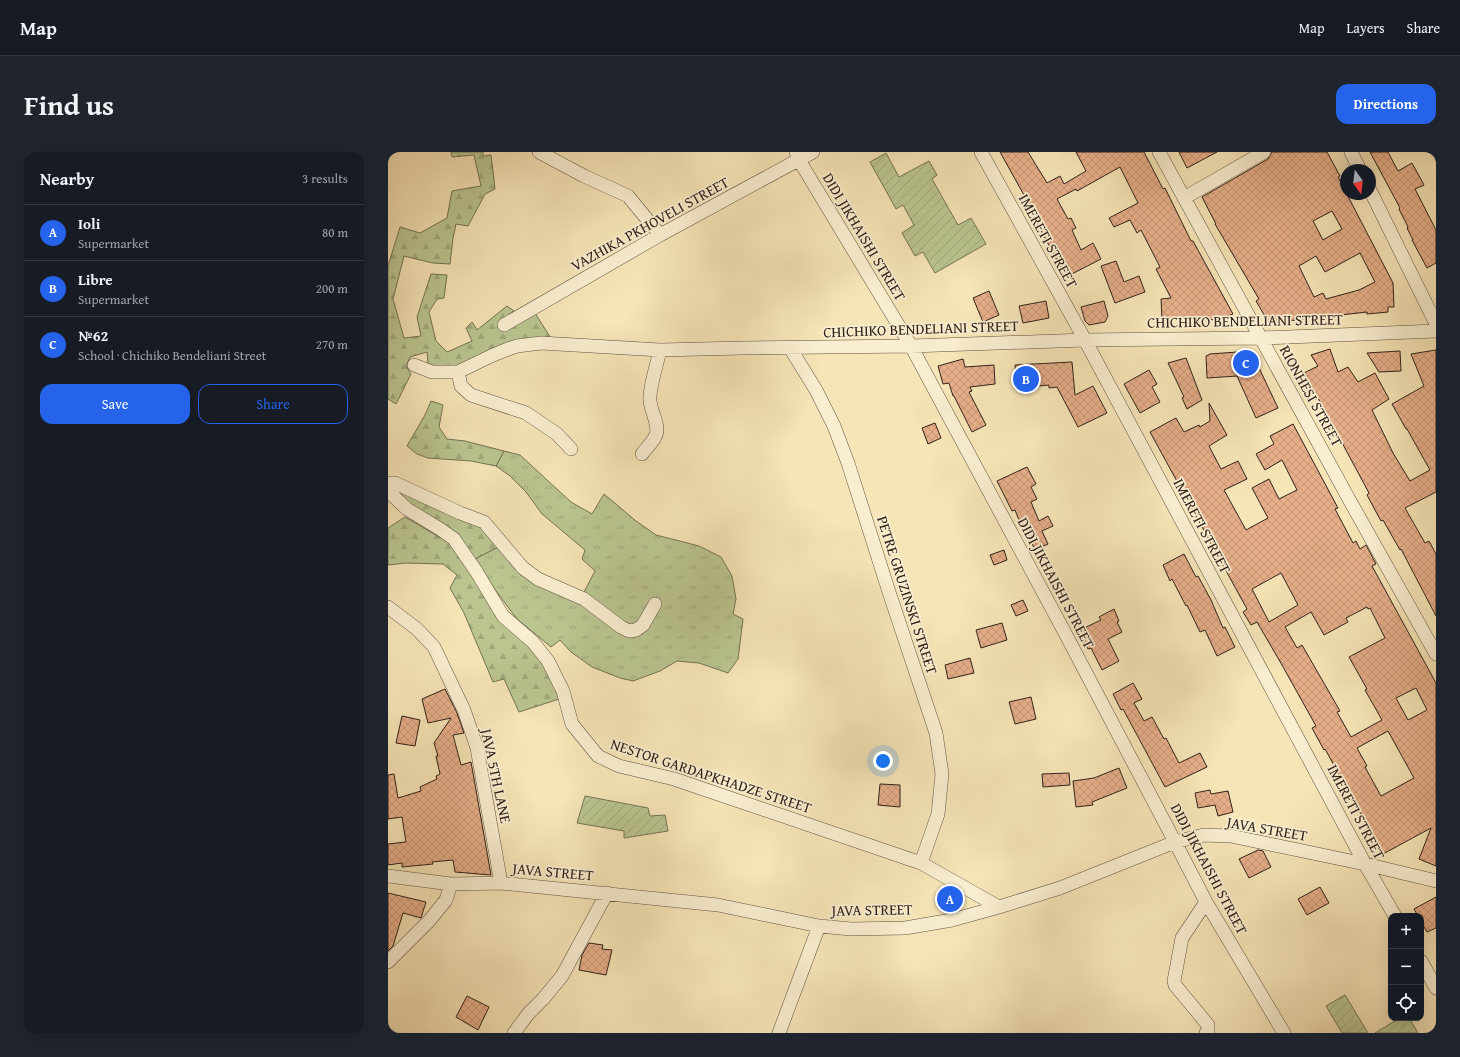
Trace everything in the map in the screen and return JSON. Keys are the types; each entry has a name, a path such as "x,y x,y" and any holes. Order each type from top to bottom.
{"street":[{"path":"539,152 584,176 628,196 660,235"},
{"name":"VAZHIKA PKHOVELI STREET","path":"504,325 797,156 813,152"},
{"name":"IMERETI STREET","path":"981,152 1085,340 1365,864 1393,913"},
{"name":"RIONHESI STREET","path":"1159,152 1436,654"},
{"path":"1184,198 1264,152"},
{"path":"1352,152 1357,164"},
{"name":"DIDI JIKHAISHI STREET","path":"797,156 912,346 983,482 1069,640 1206,902 1284,1033"},
{"path":"1375,200 1436,324"},
{"name":"CHICHIKO BENDELIANI STREET","path":"414,365 432,372 458,372 508,349 517,346 541,343 660,350 912,346 1085,340 1261,338 1436,331"},
{"name":"PETRE GRUZINSKI STREET","path":"790,348 816,390 834,426 848,463 936,733 942,774 938,814 921,863"},
{"path":"642,454 658,432 658,426 649,403 660,350"},
{"path":"458,372 461,386 471,395 526,413 557,434 571,449"},
{"path":"388,483 395,483 460,513 484,522 523,568 538,579 584,599 629,631 636,630 643,625 655,604"},
{"name":"NESTOR GARDAPKHADZE STREET","path":"388,491 407,509 454,539 502,616 533,642 548,661 563,691 572,724 598,756 619,766 674,779 921,863 999,907"},
{"name":"JAVA 5TH LANE","path":"388,607 416,629 434,648 464,710 479,754 501,883"},
{"name":"JAVA STREET","path":"388,876 451,884 501,883 718,905 819,926 851,929 905,928 952,920 1060,888 1175,842 1204,835 1231,836 1365,864 1436,881"},
{"path":"388,962 433,916 446,900 451,884"},
{"path":"514,1033 528,1014 562,976 607,893"},
{"path":"1206,902 1182,938 1174,981 1176,986 1208,1025 1208,1030 1206,1033"},
{"path":"779,1033 819,926"},
{"path":"1424,966 1436,988"}],"green space":[{"path":"451,152 483,152 483,156 491,155 495,189 485,194 468,226 456,224 450,264 433,263 404,256 393,299 404,338 421,336 417,317 431,274 447,275 444,298 437,299 429,312 436,341 447,352 472,341 466,328 472,322 477,330 507,306 514,311 501,321 535,313 552,340 457,366 443,368 428,364 427,352 410,357 406,366 411,374 396,404 388,399 388,266 400,227 420,233 447,218 452,191 481,186 474,155 452,157"},
{"path":"886,153 899,177 929,161 937,175 932,179 958,225 971,218 986,244 935,273 923,252 915,256 902,233 914,225 903,205 896,209 870,162"},
{"path":"431,401 443,405 439,427 447,439 465,441 504,451 496,466 471,461 428,458 417,454 407,446 425,415"},
{"path":"504,451 520,455 571,502 592,514 604,494 636,521 656,535 699,546 721,557 732,576 736,599 733,614 743,619 738,659 728,673 699,663 677,661 660,671 633,681 620,678 592,667 571,652 560,640 551,647 517,619 475,559 498,547 518,572 546,587 583,594 595,571 582,559 585,550 542,514 526,492 510,476 496,466"},
{"path":"399,492 481,527 498,547 475,559 399,496"},
{"path":"405,517 453,545 549,673 559,699 519,712 504,679 493,682 464,613 450,588 457,575 443,564 406,563 388,565 388,528"},
{"path":"585,796 648,808 650,816 665,815 668,831 624,838 624,831 577,823"},
{"path":"1345,995 1368,1033 1342,1033 1326,1006"},
{"path":"1395,1021 1411,1021 1418,1033 1375,1033"}],"building":[{"path":"1000,152 1028,152 1047,183 1060,176 1064,184 1086,171 1076,152 1144,152 1163,189 1165,188 1191,241 1193,241 1233,314 1217,320 1183,317 1183,319 1162,320 1161,299 1171,298 1156,269 1160,267 1141,230 1137,233 1130,220 1114,227 1109,218 1138,203 1120,167 1077,191 1076,189 1057,199 1068,219 1071,218 1076,228 1072,230 1081,250 1093,243 1101,259 1066,277 1037,223 1039,222"},
{"path":"1179,152 1217,152 1187,168"},
{"path":"1272,152 1327,152 1340,176 1338,177 1340,181 1340,200 1350,200 1393,283 1394,307 1388,307 1388,312 1367,314 1367,312 1269,323 1256,301 1259,299 1215,224 1202,197 1268,159","holes":["1332,211 1342,229 1323,240 1313,221","1360,253 1375,282 1359,290 1326,299 1323,293 1314,297 1299,266 1316,256 1325,272"]},
{"path":"1370,152 1388,152 1398,171 1412,163 1424,185 1415,189 1436,230 1436,263 1427,268 1412,240 1407,228 1408,227 1399,209 1400,208"},
{"path":"1116,261 1124,282 1139,276 1145,292 1115,303 1101,266"},
{"path":"989,291 999,315 983,322 973,298"},
{"path":"1046,301 1049,318 1023,323 1019,306"},
{"path":"1104,301 1108,316 1105,322 1089,325 1085,321 1081,307"},
{"path":"1330,349 1338,372 1348,367 1358,382 1375,373 1389,399 1372,410 1393,453 1410,481 1430,470 1392,404 1424,386 1411,354 1436,350 1436,492 1405,508 1425,543 1429,541 1436,554 1436,616 1401,549 1400,550 1383,520 1381,521 1367,495 1369,493 1318,398 1316,400 1302,374 1318,366 1311,355"},
{"path":"1251,351 1278,408 1256,418 1237,376 1207,378 1206,356 1210,354"},
{"path":"1400,351 1401,371 1379,372 1367,353"},
{"path":"1186,358 1202,400 1187,409 1182,398 1184,397 1168,363"},
{"path":"963,359 965,367 994,365 995,384 970,387 972,391 969,392 986,425 972,432 953,396 949,383 943,384 938,366"},
{"path":"1072,362 1075,395 1093,386 1107,413 1078,427 1057,387 1049,388 1049,385 1017,388 1015,365"},
{"path":"1149,370 1157,384 1152,387 1160,402 1140,413 1124,384"},
{"path":"1209,403 1227,435 1209,446 1221,469 1238,461 1247,479 1224,490 1246,530 1268,518 1252,488 1269,479 1279,499 1297,490 1282,460 1265,470 1256,454 1274,444 1270,436 1293,424 1338,508 1335,509 1353,543 1356,541 1360,549 1366,545 1376,564 1372,566 1436,683 1436,866 1419,859 1431,828 1383,854 1312,728 1316,726 1282,665 1257,622 1251,625 1243,612 1247,609 1150,432 1176,418 1184,432 1199,425 1200,427 1210,421","holes":["1281,573 1298,605 1269,622 1252,589","1367,607 1368,609 1370,608 1385,638 1349,657 1382,720 1351,737 1337,712 1340,711 1302,645 1297,648 1285,627 1311,612 1324,635 1348,622 1346,618","1416,688 1427,710 1408,720 1396,698","1388,731 1414,778 1381,796 1365,767 1367,766 1357,748"]},
{"path":"935,423 941,438 928,444 922,428"},
{"path":"1027,467 1036,484 1031,487 1037,499 1031,502 1039,521 1048,516 1053,526 1042,531 1048,544 1035,550 1023,524 1021,525 1015,510 1012,511 997,481"},
{"path":"1004,550 1007,560 994,565 990,555"},
{"path":"1184,554 1196,577 1198,576 1211,600 1223,628 1225,627 1235,647 1217,656 1205,630 1200,632 1187,605 1186,606 1172,579 1170,581 1163,565"},
{"path":"1023,600 1028,611 1016,616 1011,605"},
{"path":"1114,609 1119,621 1117,622 1122,632 1108,639 1119,661 1102,670 1091,648 1088,649 1078,631 1101,620 1099,617"},
{"path":"1002,623 1007,640 981,648 976,630"},
{"path":"970,658 974,673 948,679 945,665"},
{"path":"1133,683 1142,699 1134,703 1144,721 1152,717 1164,739 1166,738 1179,763 1200,753 1207,767 1165,787 1123,709 1121,710 1113,694"},
{"path":"445,689 457,713 464,733 453,735 461,765 471,762 491,875 455,872 453,860 432,862 433,864 402,867 402,863 388,865 388,844 406,842 402,817 388,819 388,775 394,774 398,798 421,791 420,787 437,779 436,776 440,774 436,756 438,756 434,743 451,718 428,723 422,699"},
{"path":"1031,697 1036,719 1015,724 1009,702"},
{"path":"402,716 420,720 415,746 396,743"},
{"path":"1119,768 1127,788 1092,802 1093,805 1076,807 1073,781 1094,778"},
{"path":"1069,773 1070,785 1043,787 1042,774"},
{"path":"880,784 900,785 900,807 878,805"},
{"path":"1210,790 1211,794 1228,791 1233,812 1218,816 1215,805 1198,808 1195,793"},
{"path":"1258,850 1263,851 1271,867 1249,878 1239,859"},
{"path":"1320,887 1329,903 1307,915 1298,899"},
{"path":"388,893 426,902 421,918 403,913 393,946 388,951"},
{"path":"1436,897 1436,928 1427,932 1424,927 1424,913 1416,913 1414,909"},
{"path":"589,943 603,945 602,949 612,950 606,975 579,970 582,955"},
{"path":"467,996 489,1007 478,1030 456,1017"}],"place":[{"name":"№62","path":"1246,363"},
{"name":"Libre","path":"1026,379"},
{"name":"Ioli","path":"950,899"}]}
